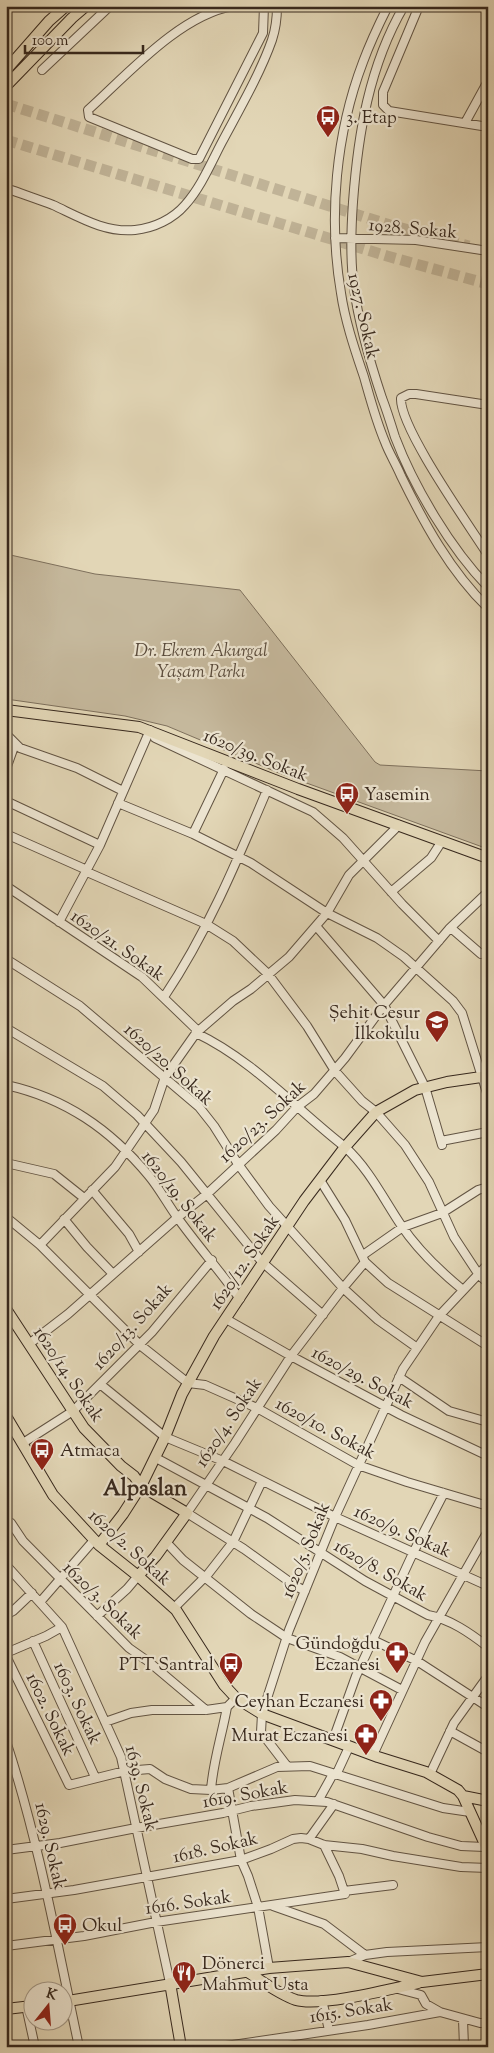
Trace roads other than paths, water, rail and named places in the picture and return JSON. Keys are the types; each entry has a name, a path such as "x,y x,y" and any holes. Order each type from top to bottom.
{"main road":[{"path":"6,70 49,20 66,6"},
{"path":"6,86 86,6"},
{"name":"1620/39. Sokak","path":"6,710 139,727 149,733 298,789 488,858"},
{"name":"1620/12. Sokak","path":"97,1542 123,1514 141,1486 156,1458 182,1394 214,1336 240,1299 262,1262 345,1147 376,1112 415,1090 485,1077"},
{"name":"1620/14. Sokak","path":"6,1309 84,1428 120,1466 134,1476 141,1486 187,1513"},
{"name":"1620/2. Sokak","path":"6,1416 52,1495 97,1542 174,1608 224,1685 236,1698 262,1714 430,1774 458,1790 463,1796"},
{"name":"1620/4. Sokak","path":"138,1576 187,1513"},
{"path":"463,1796 488,1801"},
{"path":"463,1796 486,1849"},
{"name":"1615. Sokak","path":"72,2000 246,1971 348,1962 422,1982 488,1974"},
{"path":"246,1971 286,1996 299,2001 322,2000 422,1982"},
{"name":"1639. Sokak","path":"170,1983 181,2047"},
{"path":"6,2009 22,2007"}],"street":[{"path":"42,70 110,6"},
{"path":"234,6 193,20 166,41 88,110 89,117 192,159 199,159 257,46 265,26 264,6"},
{"path":"6,188 52,205 94,224 114,230 149,228 164,221 185,205 195,192 235,117 268,49 276,25 277,6"},
{"name":"1927. Sokak","path":"388,6 363,61 342,139 337,176 335,238 341,294 356,355 384,441 416,506 449,562 473,594 488,608"},
{"path":"419,6 414,14 383,92 384,104 389,111 488,127"},
{"path":"403,8 414,14"},
{"name":"1927. Sokak","path":"403,8 375,72 367,99 356,166 351,238 354,288 361,326 396,438 415,479 438,521 473,570 488,587"},
{"path":"257,46 268,49"},
{"path":"465,123 488,81"},
{"name":"1928. Sokak","path":"335,238 416,240 488,251"},
{"path":"488,405 416,394 409,394 401,398 401,406 416,441 488,555"},
{"path":"59,922 100,845 149,733 314,812 343,838 391,892 440,941"},
{"path":"6,734 20,748 77,768 123,791"},
{"path":"6,769 15,744"},
{"path":"192,834 224,769"},
{"path":"164,997 186,965 238,857 267,790"},
{"path":"6,801 100,845"},
{"path":"118,803 192,834 251,863 327,913 377,938 417,968 453,1001 462,1013 485,1077 488,1096"},
{"path":"40,1245 115,1167 154,1110 165,1077 196,1033 288,957 327,913 349,875 399,825"},
{"path":"6,834 206,924 233,941 268,974 307,1026 335,1071 362,1102 376,1112 405,1145 429,1182 454,1237 479,1275 488,1283"},
{"path":"391,892 431,858 442,841"},
{"name":"1620/21. Sokak","path":"6,886 142,977 196,1029 196,1033 212,1041 250,1066 360,1160 403,1228 418,1246 464,1290"},
{"name":"1620/23. Sokak","path":"29,1344 207,1194 276,1130 297,1107 314,1094 335,1071 384,1005 451,928 488,892"},
{"path":"316,926 384,1005 425,1087 442,1143 488,1132"},
{"path":"451,928 480,954"},
{"name":"1620/20. Sokak","path":"6,959 80,1006 199,1108 214,1126 238,1164 269,1206 342,1288 378,1320 416,1347"},
{"path":"6,1028 104,1086 146,1123 181,1162 262,1262 322,1315"},
{"name":"1620/19. Sokak","path":"6,1085 54,1100 83,1115 126,1151 149,1176 178,1218 240,1299"},
{"path":"6,1163 40,1169 54,1174 84,1198"},
{"path":"320,1180 364,1258 388,1283 488,1346"},
{"name":"1620/4. Sokak","path":"187,1513 291,1356 364,1258 403,1228 442,1213 478,1190 488,1187"},
{"path":"92,1190 128,1234 139,1252"},
{"name":"1620/10. Sokak","path":"6,1217 40,1245 76,1280 88,1296 140,1345 188,1383 205,1385 257,1408 358,1464 488,1506"},
{"path":"64,1219 113,1274"},
{"name":"1620/13. Sokak","path":"23,1443 73,1411 140,1345 212,1260"},
{"name":"1620/5. Sokak","path":"287,1766 260,1732 262,1714 286,1638 334,1517 399,1377 416,1347 439,1316 488,1264"},
{"name":"1620/29. Sokak","path":"226,1319 386,1406 488,1456"},
{"path":"399,1377 450,1411 488,1422"},
{"name":"1620/9. Sokak","path":"100,1384 165,1437 223,1461 334,1517 488,1586"},
{"name":"1620/8. Sokak","path":"156,1458 249,1508 393,1596 428,1615 439,1616 472,1634 488,1647"},
{"path":"174,1608 206,1576 233,1542 262,1481"},
{"path":"332,1740 360,1667 413,1553 444,1493"},
{"name":"1620/14. Sokak","path":"187,1513 233,1542 294,1586 305,1590"},
{"name":"1620/3. Sokak","path":"11,1523 23,1542 129,1648 149,1662 206,1710"},
{"path":"374,1754 402,1690 439,1616 488,1532"},
{"path":"41,1601 97,1542"},
{"path":"166,1542 183,1560 206,1576 251,1614 286,1638 340,1657 402,1690"},
{"name":"1639. Sokak","path":"6,1565 41,1601 62,1627 125,1771 170,1983"},
{"name":"1620/4. Sokak","path":"97,1616 127,1589 138,1576"},
{"path":"6,1615 14,1611 32,1593"},
{"path":"6,1655 62,1627"},
{"path":"373,1640 417,1661 488,1707"},
{"name":"1603. Sokak","path":"33,1641 95,1777"},
{"name":"1602. Sokak","path":"6,1655 69,1785 95,1777"},
{"path":"430,1774 450,1731 488,1676"},
{"path":"105,1722 131,1713 152,1710 206,1710 226,1707 236,1698"},
{"path":"210,1790 213,1766 226,1707"},
{"path":"450,1731 488,1752"},
{"name":"1629. Sokak","path":"6,1741 23,1792 36,1846 63,1980"},
{"path":"318,1801 335,1774 349,1746"},
{"path":"95,1777 125,1771 150,1769 165,1778 191,1789 210,1790 228,1788 277,1767 310,1766 443,1808 470,1812"},
{"path":"228,1788 241,1860 258,1907 269,1968"},
{"name":"1619. Sokak","path":"7,1848 36,1846 251,1806 295,1800 334,1804 406,1830 461,1846 486,1849"},
{"path":"334,1804 309,1839 324,1846 362,1849 453,1866 488,1868"},
{"name":"1618. Sokak","path":"6,1899 147,1878 241,1860 293,1839 309,1839"},
{"path":"324,1846 345,1892"},
{"name":"1616. Sokak","path":"6,1946 56,1940 156,1922 393,1885"},
{"path":"271,1905 324,1924 365,1955"},
{"path":"348,1962 365,1955 488,1947"},
{"path":"395,1988 421,1995 426,2004 440,2012"},
{"path":"322,2000 330,2030"},
{"name":"1615. Sokak","path":"219,2047 252,2044 440,2012 488,2023"},
{"path":"463,2018 464,2047"},
{"name":"1629. Sokak","path":"72,2020 79,2047"},
{"path":"33,2030 35,2047"}],"tunnel":[{"path":"6,104 390,225 469,246"},
{"path":"6,140 387,256 488,284"}],"place":[{"name":"3. Etap","path":"328,138"},
{"name":"Yasemin","path":"347,815"},
{"name":"Şehit Cesur İlkokulu","path":"437,1043"},
{"name":"Atmaca","path":"42,1471"},
{"name":"Gündoğdu Eczanesi","path":"397,1674"},
{"name":"PTT Santral","path":"231,1685"},
{"name":"Ceyhan Eczanesi","path":"381,1722"},
{"name":"Murat Eczanesi","path":"366,1756"},
{"name":"Okul","path":"65,1946"},
{"name":"Dönerci Mahmut Usta","path":"184,1994"}],"district":[{"name":"Alpaslan","path":"145,1487"}],"park label":[{"name":"Dr. Ekrem Akurgal Yaşam Parkı","path":"201,660"}]}
